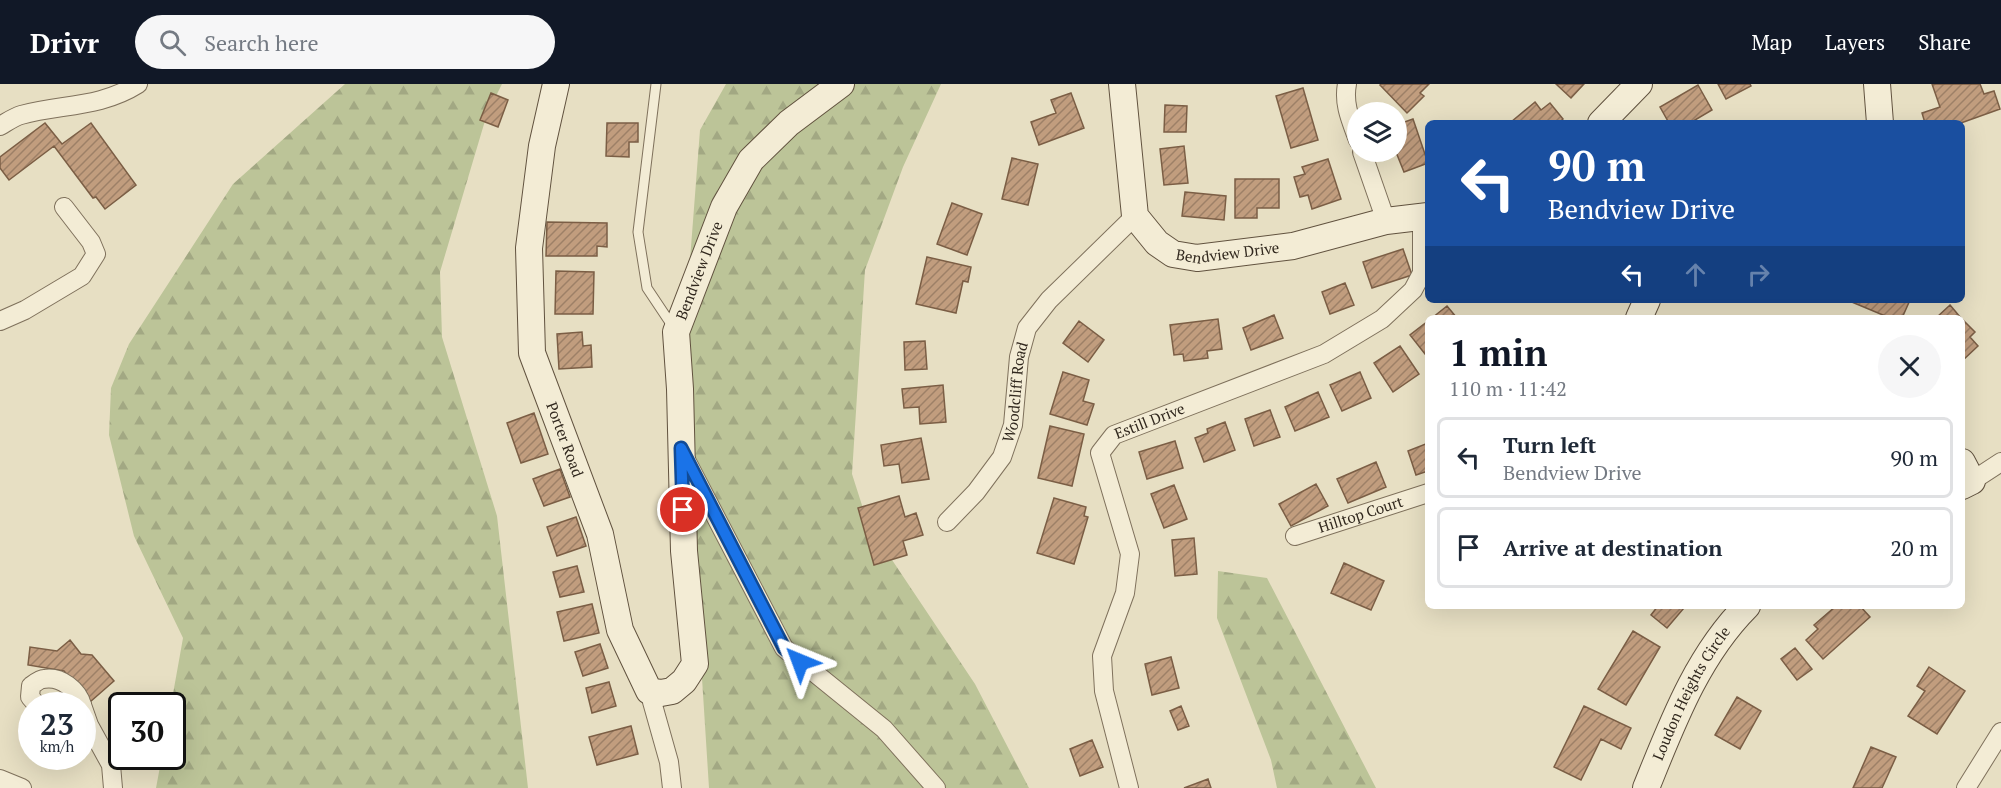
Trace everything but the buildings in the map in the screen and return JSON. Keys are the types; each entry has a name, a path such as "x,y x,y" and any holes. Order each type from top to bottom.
{"street":[{"path":"0,126 20,116 76,106 123,94 138,84"},
{"name":"Porter Road","path":"556,84 542,146 529,248 532,353 600,534 620,630 649,691 669,762 672,788"},
{"name":"Bendview Drive","path":"649,691 661,693 672,691 684,681 695,664 684,551 680,389 676,332 724,207 751,160 789,123 841,84"},
{"path":"1122,84 1135,216"},
{"path":"1347,84 1345,94 1347,110"},
{"path":"1604,120 1639,84"},
{"path":"1877,84 1880,120"},
{"path":"1365,162 1386,221"},
{"path":"0,321 25,310 82,276 96,254 91,242 64,207"},
{"name":"Bendview Drive","path":"1135,216 1156,243 1173,254 1197,258 1293,246 1386,221 1425,217"},
{"name":"Woodcliff Road","path":"947,522 976,492 1002,458 1013,425 1019,357 1027,328 1049,300 1135,216"},
{"name":"Estill Drive","path":"1129,788 1104,691 1102,656 1125,592 1130,554 1100,453 1114,435 1324,354 1382,319 1413,290 1422,273 1425,217"},
{"path":"681,448 784,648 884,729 936,788"},
{"path":"1966,477 2001,462"},
{"name":"Hilltop Court","path":"1294,536 1425,493"},
{"name":"Loudon Heights Circle","path":"1646,788 1682,700 1729,624 1744,609"},
{"path":"30,692 31,686 42,678 59,680 76,692"},
{"path":"1966,788 2001,732"},
{"path":"96,740 111,765 113,788"},
{"path":"0,779 22,788"}],"lane":[{"path":"656,84 638,232 647,288 676,332"}],"green space":[{"path":"345,84 502,84 487,114 440,272 442,337 497,516 528,788 156,788 159,770 186,770 186,692 173,692 183,638 134,536 109,435 111,388 129,344 233,184"},
{"path":"726,84 941,84 903,167 865,270 852,474 868,524 975,684 1029,788 709,788 682,364 700,130"},
{"path":"1218,571 1267,578 1376,788 1277,788 1271,760 1217,618"}],"route":[{"path":"683,510 681,448 784,648 800,662"}]}
